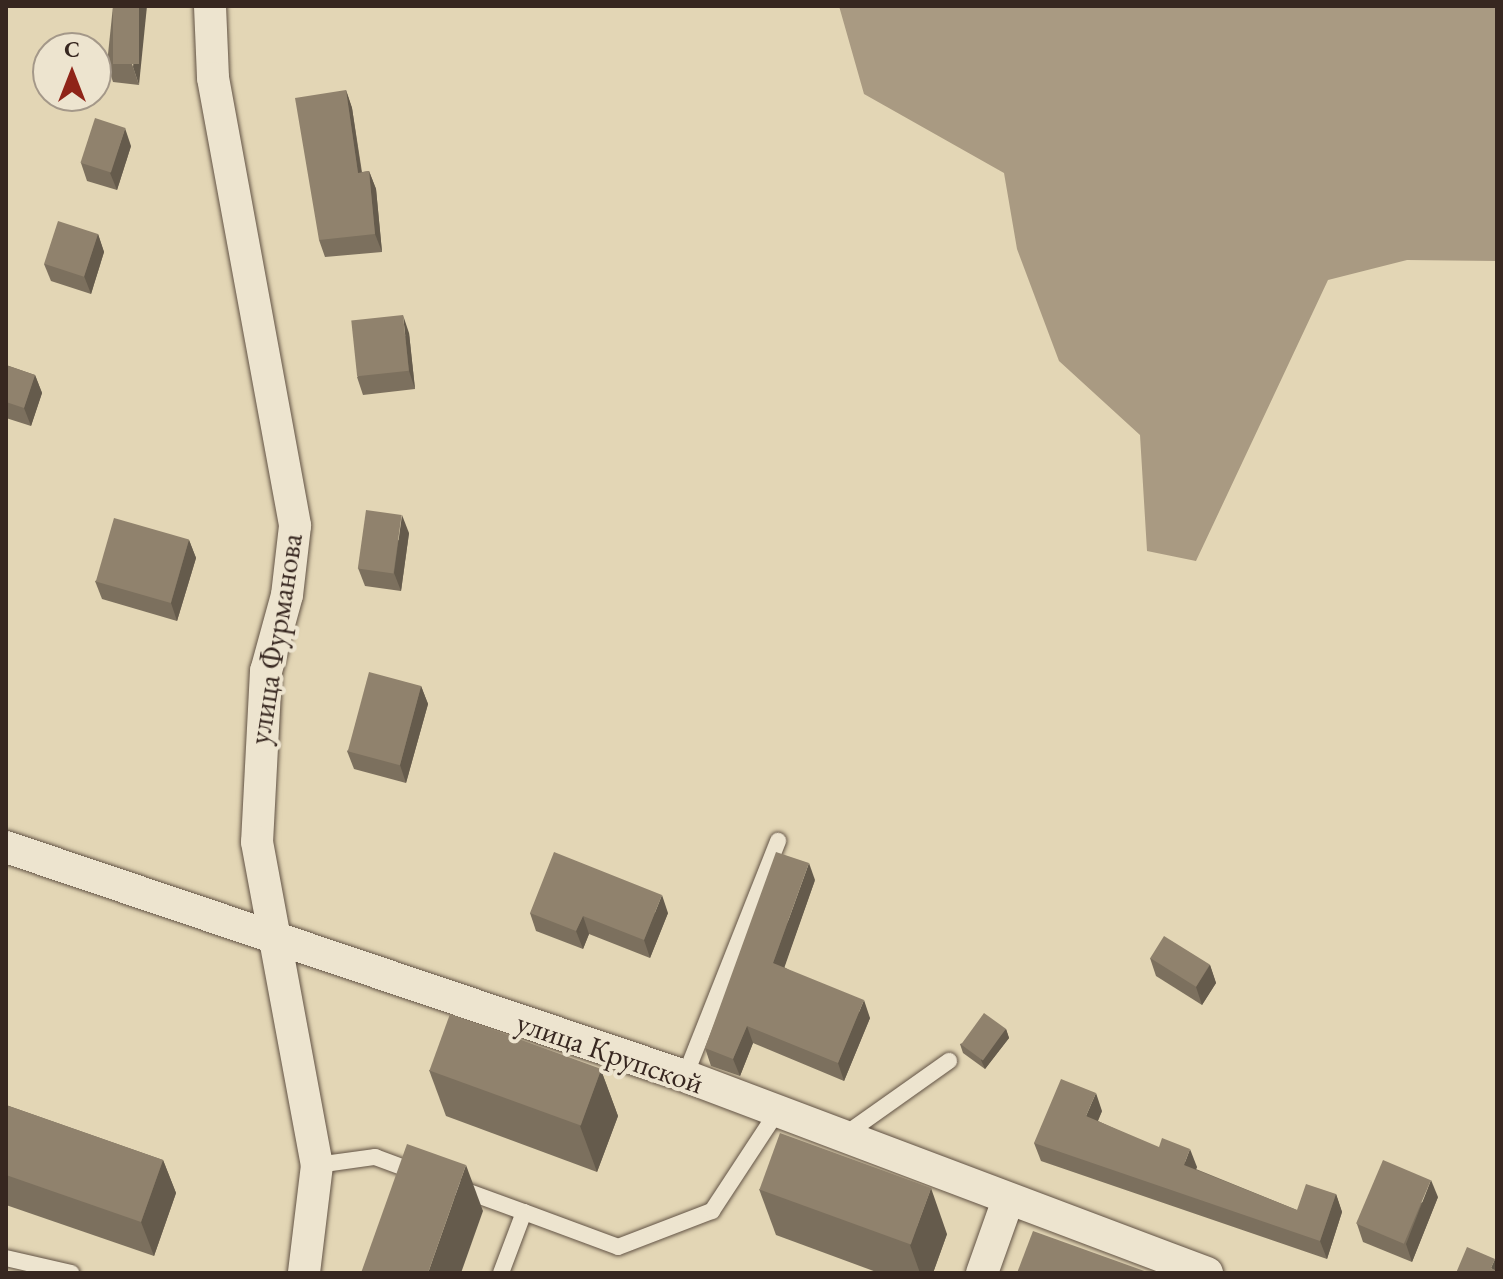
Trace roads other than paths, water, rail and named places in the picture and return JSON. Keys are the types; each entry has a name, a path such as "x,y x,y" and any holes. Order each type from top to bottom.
{"street":[{"name":"улица Фурманова","path":"210,6 213,78 295,526 257,747 257,842 279,942 317,1165 304,1273"},
{"name":"улица Крупской","path":"6,847 279,942 685,1076 775,1115 1207,1273"},
{"path":"982,1273 1008,1200"}],"lane":[{"path":"685,1076 778,841"},
{"path":"842,1137 949,1061"},
{"path":"317,1165 375,1157 618,1247 712,1211 775,1115"},
{"path":"501,1273 524,1212"},
{"path":"6,1258 71,1273"}]}
